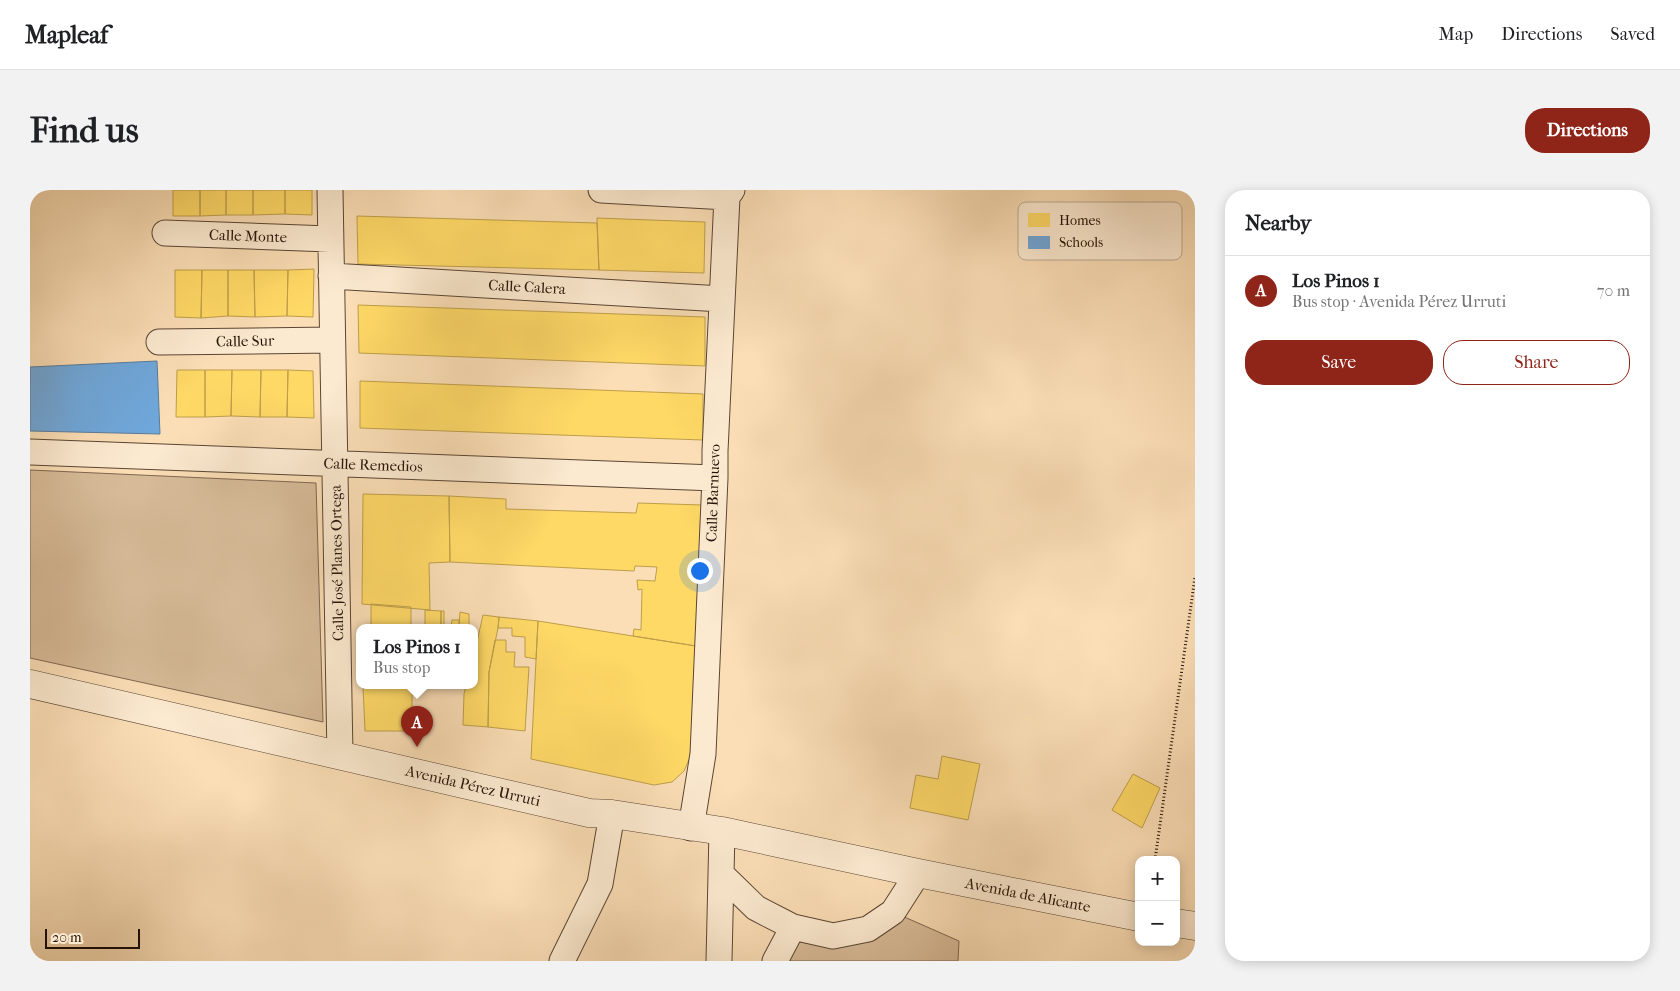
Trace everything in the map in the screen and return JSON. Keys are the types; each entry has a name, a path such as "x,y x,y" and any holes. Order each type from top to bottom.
{"street":[{"name":"Calle José Planes Ortega","path":"330,190 340,756"},
{"path":"601,190 730,194"},
{"name":"Calle Barnuevo","path":"691,828 703,754 722,299 730,194"},
{"name":"Calle Monte","path":"165,233 330,239"},
{"name":"Calle Calera","path":"331,276 722,299"},
{"name":"Calle Sur","path":"159,342 332,340"},
{"name":"Calle Remedios","path":"30,452 715,478"},
{"name":"Avenida Pérez Urruti","path":"30,684 590,813 612,814 691,828 722,831 918,873"},
{"path":"562,961 600,884 612,814"},
{"path":"719,961 722,831"},
{"path":"721,874 756,908 792,927 833,936 868,929 893,912 918,873"},
{"name":"Avenida de Alicante","path":"918,873 1135,915"},
{"path":"1180,924 1195,926"},
{"path":"775,961 792,927"}],"path":[{"path":"1156,856 1195,577"}],"shaded area":[{"path":"30,470 316,483 323,722 30,658"},
{"path":"893,912 959,941 958,961 775,961 793,927 833,936"}],"building: Homes":[{"path":"173,190 200,190 200,216 173,216"},
{"path":"200,190 226,190 226,215 200,216"},
{"path":"226,190 253,190 253,215 226,215"},
{"path":"253,190 285,190 285,214 253,215"},
{"path":"285,190 312,190 312,215 285,214"},
{"path":"357,216 597,223 599,270 358,264"},
{"path":"597,218 705,222 704,273 599,270"},
{"path":"314,269 313,317 287,316 288,270"},
{"path":"175,270 202,270 201,318 175,317"},
{"path":"202,270 228,270 228,316 201,318"},
{"path":"228,270 254,270 255,317 228,316"},
{"path":"254,270 288,270 287,316 255,317"},
{"path":"358,305 705,317 705,366 359,353"},
{"path":"177,370 205,370 205,417 176,417"},
{"path":"205,370 232,370 231,416 205,417"},
{"path":"232,370 261,370 260,417 231,416"},
{"path":"261,370 288,370 287,417 260,417"},
{"path":"288,370 313,371 314,418 287,417"},
{"path":"360,381 703,394 703,440 360,428"},
{"path":"363,494 449,496 450,562 429,563 430,610 362,604"},
{"path":"449,496 506,499 506,509 636,513 638,503 702,505 696,646 633,636 634,629 641,630 642,589 638,590 637,580 655,581 657,567 635,566 634,571 450,562"},
{"path":"371,604 411,607 411,624 371,624"},
{"path":"425,610 441,611 441,624 425,624"},
{"path":"441,611 444,611 444,624 441,624"},
{"path":"460,612 469,614 469,624 459,624"},
{"path":"483,615 499,617 489,672 488,727 463,725 465,689 478,689 478,637"},
{"path":"499,617 538,621 536,659 525,657 525,637 512,636 512,628 498,628"},
{"path":"452,620 459,620 459,624 452,624"},
{"path":"538,621 696,646 691,755 684,771 672,782 654,785 531,759"},
{"path":"495,640 506,640 506,652 515,652 514,667 529,667 525,731 488,727 489,672"},
{"path":"363,689 412,689 412,731 365,731"},
{"path":"942,756 980,764 968,820 910,808 916,775 938,779"},
{"path":"1133,774 1160,788 1142,828 1112,810"}],"building: Schools":[{"path":"157,361 160,434 30,431 30,367"}],"place":[{"name":"Los Pinos 1","path":"417,747"}]}
